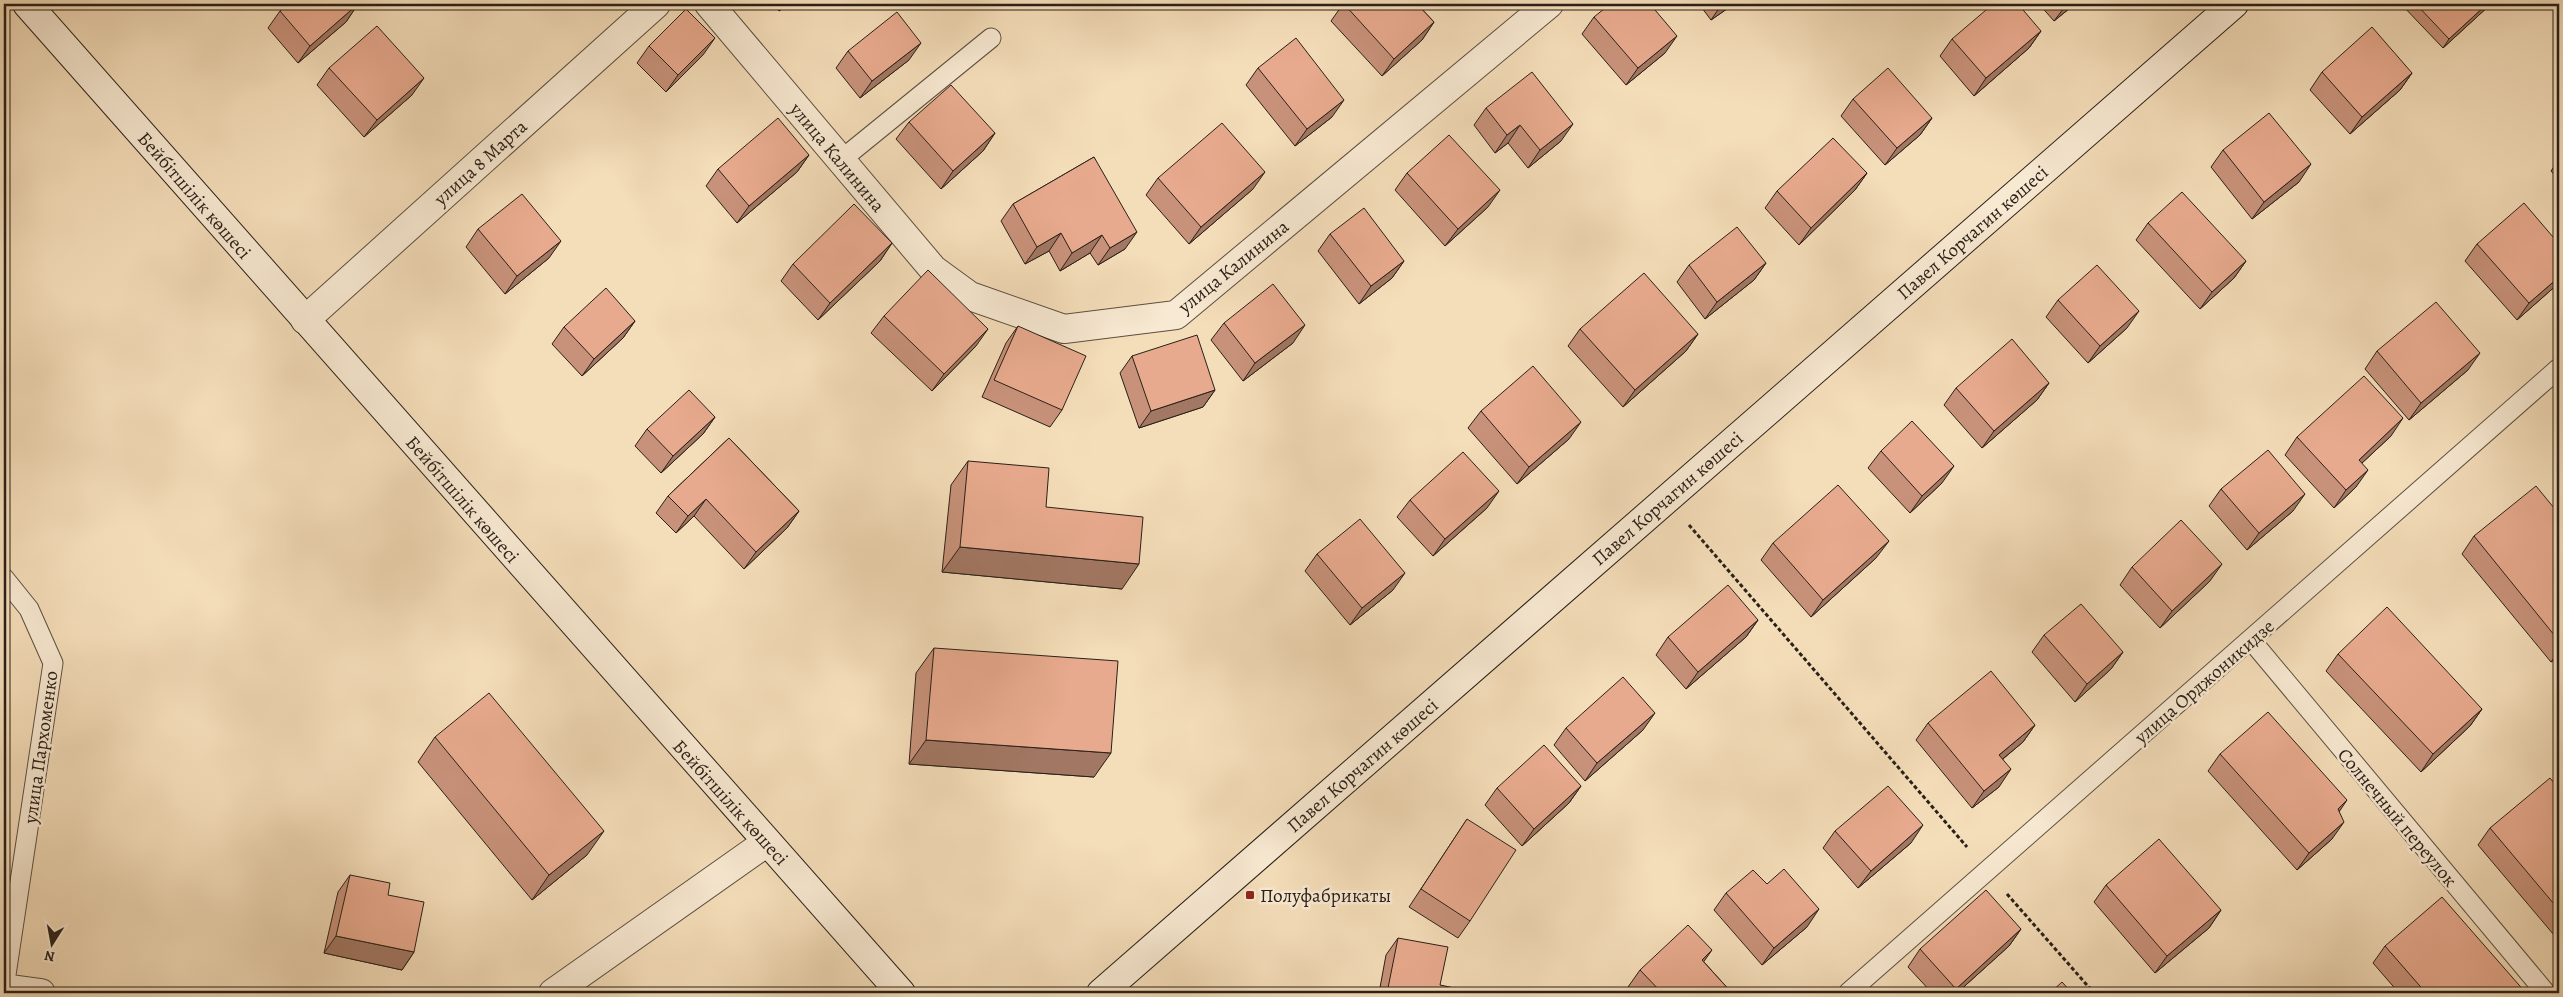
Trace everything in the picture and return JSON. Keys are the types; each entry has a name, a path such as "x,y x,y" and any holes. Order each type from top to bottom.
{"street":[{"name":"Бейбітшілік көшесі","path":"27,4 901,993"},
{"name":"улица 8 Марта","path":"305,320 656,4"},
{"name":"улица Калинина","path":"708,4 842,160 932,269 970,296 1064,329 1176,315 1549,4"},
{"name":"Павел Корчагин көшесі","path":"1101,993 2234,4"},
{"path":"553,993 766,842"},
{"path":"4,988 41,993"}],"lane":[{"path":"842,160 991,38"},
{"name":"улица Орджоникидзе","path":"1848,993 2559,368"},
{"name":"улица Пархоменко","path":"4,578 29,608 53,663 4,988"},
{"name":"Солнечный переулок","path":"2251,640 2546,993"}],"path":[{"path":"1666,499 2094,993"}],"building":[{"path":"288,4 358,4 310,46 280,11"},
{"path":"1344,4 1417,4 1434,22 1394,59"},
{"path":"1610,4 1650,4 1677,36 1638,68 1594,17"},
{"path":"1993,4 2018,4 2041,31 1986,78 1952,39"},
{"path":"2416,4 2487,4 2449,39"},
{"path":"686,9 715,38 678,75 649,46"},
{"path":"897,12 921,43 872,81 848,51"},
{"path":"377,26 424,78 377,120 329,68"},
{"path":"2372,27 2412,73 2362,117 2322,72"},
{"path":"1296,38 1344,100 1307,129 1258,68"},
{"path":"1888,68 1932,118 1897,148 1853,99"},
{"path":"1532,72 1573,124 1540,150 1520,125 1507,135 1486,108"},
{"path":"951,85 995,133 953,171 909,122"},
{"path":"2269,113 2311,164 2264,202 2223,150"},
{"path":"778,118 809,155 749,206 718,169"},
{"path":"1222,123 1265,172 1201,227 1158,178"},
{"path":"1449,135 1500,190 1458,229 1407,173"},
{"path":"1833,138 1867,173 1811,228 1777,191"},
{"path":"1094,157 1137,232 1110,248 1102,235 1072,253 1061,233 1037,247 1013,204"},
{"path":"2182,192 2246,261 2212,292 2148,223"},
{"path":"522,194 561,241 517,276 478,229"},
{"path":"2524,203 2559,244 2559,277 2529,303 2477,244"},
{"path":"854,204 892,243 830,303 793,264"},
{"path":"1364,208 1404,261 1371,286 1330,234"},
{"path":"1737,227 1766,263 1717,302 1689,265"},
{"path":"2097,265 2139,311 2100,346 2058,300"},
{"path":"928,270 988,329 944,374 884,316"},
{"path":"1644,273 1698,334 1635,390 1580,329"},
{"path":"1273,284 1305,325 1255,363 1224,323"},
{"path":"606,288 635,321 594,359 564,327"},
{"path":"2436,302 2480,353 2421,403 2377,351"},
{"path":"1018,326 1086,356 1062,410 994,380"},
{"path":"1197,335 1215,390 1151,411 1132,356"},
{"path":"2012,339 2049,383 1994,431 1956,388"},
{"path":"1533,366 1581,422 1529,467 1481,411"},
{"path":"2364,376 2403,418 2359,460 2368,470 2346,490 2297,437"},
{"path":"689,390 715,417 673,456 647,429"},
{"path":"1912,421 1954,466 1922,496 1881,451"},
{"path":"729,438 799,511 756,552 706,499 688,516 668,496"},
{"path":"2268,450 2305,494 2259,533 2221,489"},
{"path":"1463,452 1499,491 1445,539 1410,500"},
{"path":"968,461 1049,468 1046,507 1143,517 1139,564 960,547"},
{"path":"1838,485 1889,541 1823,600 1773,543"},
{"path":"2536,486 2559,514 2559,641 2474,536"},
{"path":"1360,519 1405,573 1362,608 1317,554"},
{"path":"2181,520 2222,564 2172,611 2132,567"},
{"path":"1728,585 1758,620 1698,672 1668,637"},
{"path":"2081,604 2123,652 2087,684 2044,635"},
{"path":"2387,607 2482,709 2433,754 2338,654"},
{"path":"934,648 1118,661 1111,753 926,740"},
{"path":"1991,671 2035,725 1999,755 2011,769 1984,791 1928,723"},
{"path":"1623,677 1655,713 1597,763 1566,728"},
{"path":"489,693 604,831 549,875 435,737"},
{"path":"2268,712 2347,800 2338,809 2344,822 2309,853 2220,754"},
{"path":"1544,745 1581,786 1534,829 1497,788"},
{"path":"2550,778 2559,789 2559,910 2490,828"},
{"path":"1888,786 1923,825 1871,871 1835,831"},
{"path":"1467,819 1516,850 1470,921 1421,889"},
{"path":"2159,839 2221,910 2167,956 2106,885"},
{"path":"1784,869 1819,909 1774,948 1726,893 1753,870 1767,884"},
{"path":"350,875 390,883 388,895 424,902 414,952 336,936"},
{"path":"1986,890 2021,929 1956,989 1920,949"},
{"path":"2442,897 2526,993 2426,993 2385,946"},
{"path":"1688,925 1712,950 1702,960 1730,993 1662,993 1640,970"},
{"path":"1398,938 1448,947 1440,985 1464,990 1464,993 1387,993"},
{"path":"2062,982 2072,993 2050,993"}],"place":[{"name":"Полуфабрикаты","path":"1250,895"}]}
